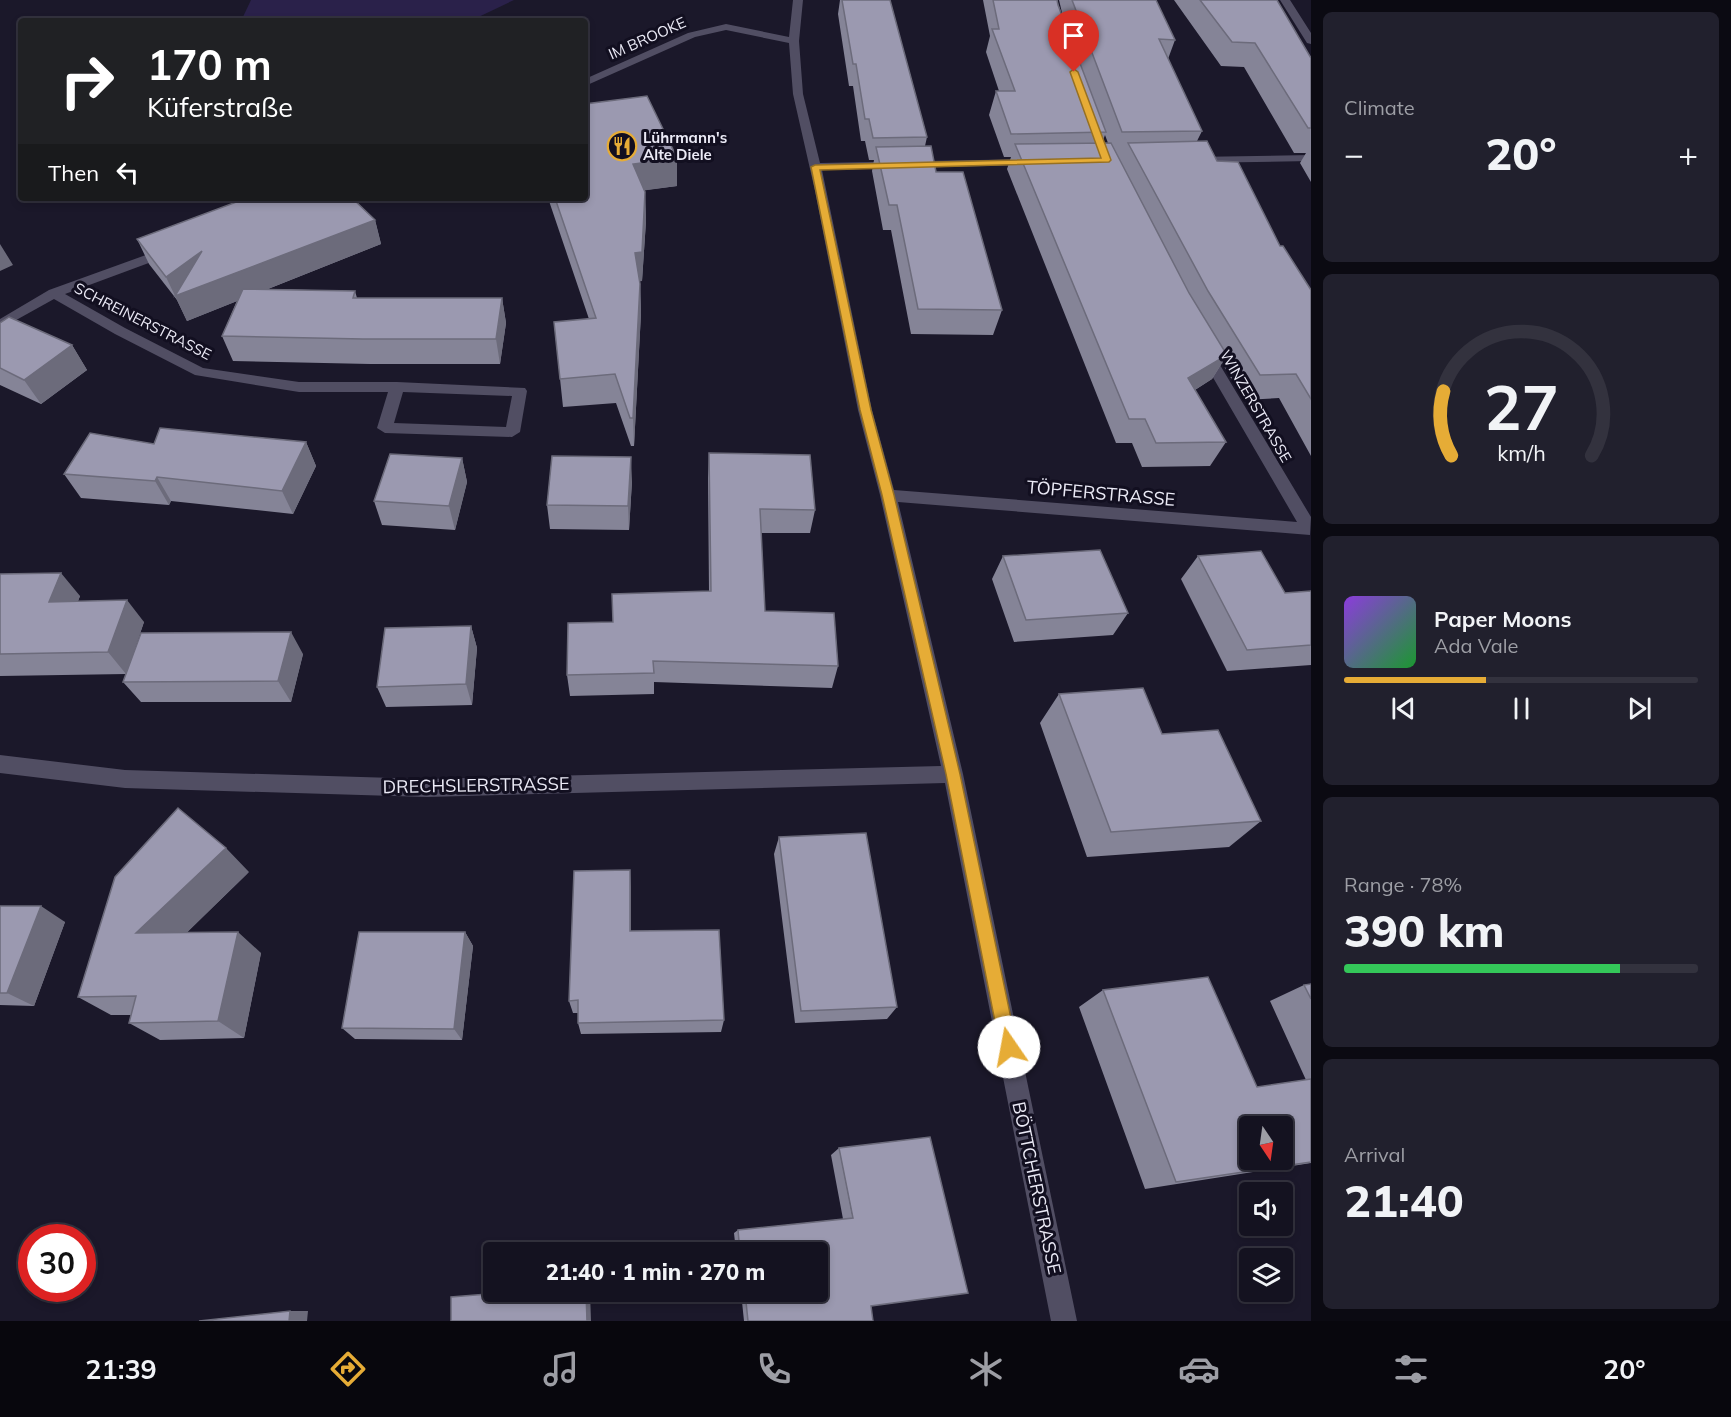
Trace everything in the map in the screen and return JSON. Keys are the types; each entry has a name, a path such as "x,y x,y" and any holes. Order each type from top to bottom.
{"street":[{"name":"BÖTTCHERSTRASSE","path":"798,0 794,41 798,94 865,410 888,495 953,774 1064,1321"},
{"path":"1285,0 1311,41"},
{"name":"IM BROOKE","path":"588,82 692,34 726,27 794,41"},
{"path":"1186,160 1311,158"},
{"path":"815,167 1048,162"},
{"path":"0,325 54,293 176,248"},
{"name":"SCHREINERSTRASSE","path":"54,293 120,331 200,372 299,387 397,387 520,391 512,432 385,428 397,387"},
{"name":"WINZERSTRASSE","path":"1197,337 1310,529"},
{"name":"TÖPFERSTRASSE","path":"888,495 1310,529"},
{"name":"DRECHSLERSTRASSE","path":"0,764 125,779 427,788 953,774"}],"shaded area":[{"path":"251,0 514,0 476,18 242,18"}],"building":[{"path":"842,0 890,0 927,137 873,138 869,119 865,119"},
{"path":"993,0 1057,0 1106,132 1011,134 996,91 1015,91 992,29 999,29"},
{"path":"1072,0 1156,0 1175,40 1159,39 1202,131 1122,132"},
{"path":"1200,0 1277,0 1311,58 1311,128 1308,128 1255,43 1232,42"},
{"path":"647,96 677,158 633,164 645,192 642,252 635,253 640,284 633,418 630,418 615,374 560,379 554,322 596,318 556,201 588,201 588,104"},
{"path":"1207,141 1217,161 1238,162 1280,246 1283,246 1311,290 1311,399 1296,374 1260,375 1208,291 1128,143"},
{"path":"1111,143 1189,293 1227,355 1188,378 1226,442 1156,443 1145,419 1129,419 1015,144"},
{"path":"931,146 936,172 963,172 1002,310 918,309 897,205 889,205 876,147"},
{"path":"239,201 355,201 375,220 175,296 202,251 166,277 137,239"},
{"path":"243,289 355,291 353,298 502,298 496,339 222,336"},
{"path":"9,317 72,345 24,380 0,368 0,323"},
{"path":"160,428 306,442 282,491 157,477 155,481 64,474 90,433 154,444"},
{"path":"709,453 810,455 815,510 760,509 765,611 834,613 838,666 653,661 654,673 567,675 568,623 613,622 612,594 711,591"},
{"path":"390,454 462,458 449,506 374,501"},
{"path":"552,456 631,457 628,506 547,505"},
{"path":"1100,550 1128,613 1026,620 1003,556"},
{"path":"1261,551 1285,593 1311,591 1311,645 1247,650 1198,556"},
{"path":"61,573 49,602 127,600 108,652 0,654 0,574"},
{"path":"471,626 466,684 377,687 385,628"},
{"path":"291,632 278,681 123,682 141,633"},
{"path":"1143,688 1162,734 1218,730 1261,821 1111,832 1059,694"},
{"path":"178,808 226,848 136,933 238,932 218,1021 129,1023 136,996 78,997 115,877"},
{"path":"866,833 897,1007 801,1011 779,837"},
{"path":"630,870 630,931 719,930 724,1020 578,1023 578,1000 569,1001 574,871"},
{"path":"0,906 41,906 7,993 0,993"},
{"path":"359,932 465,932 454,1029 342,1028"},
{"path":"1208,977 1257,1087 1311,1079 1311,1162 1293,1165 1293,1116 1239,1116 1239,1170 1257,1170 1176,1182 1103,990"},
{"path":"1311,984 1311,999 1304,985"},
{"path":"930,1137 968,1293 871,1306 873,1321 748,1321 746,1302 828,1302 828,1242 739,1242 738,1230 853,1218 839,1148"},
{"path":"483,1294 483,1302 586,1302 587,1321 451,1321 451,1297"},
{"path":"290,1311 289,1321 199,1321"}],"place":[{"name":"Lührmann's Alte Diele","path":"622,146"}],"route":[{"path":"1009,1047 953,774 888,495 865,410 815,167 1106,160 1074,72"}]}
